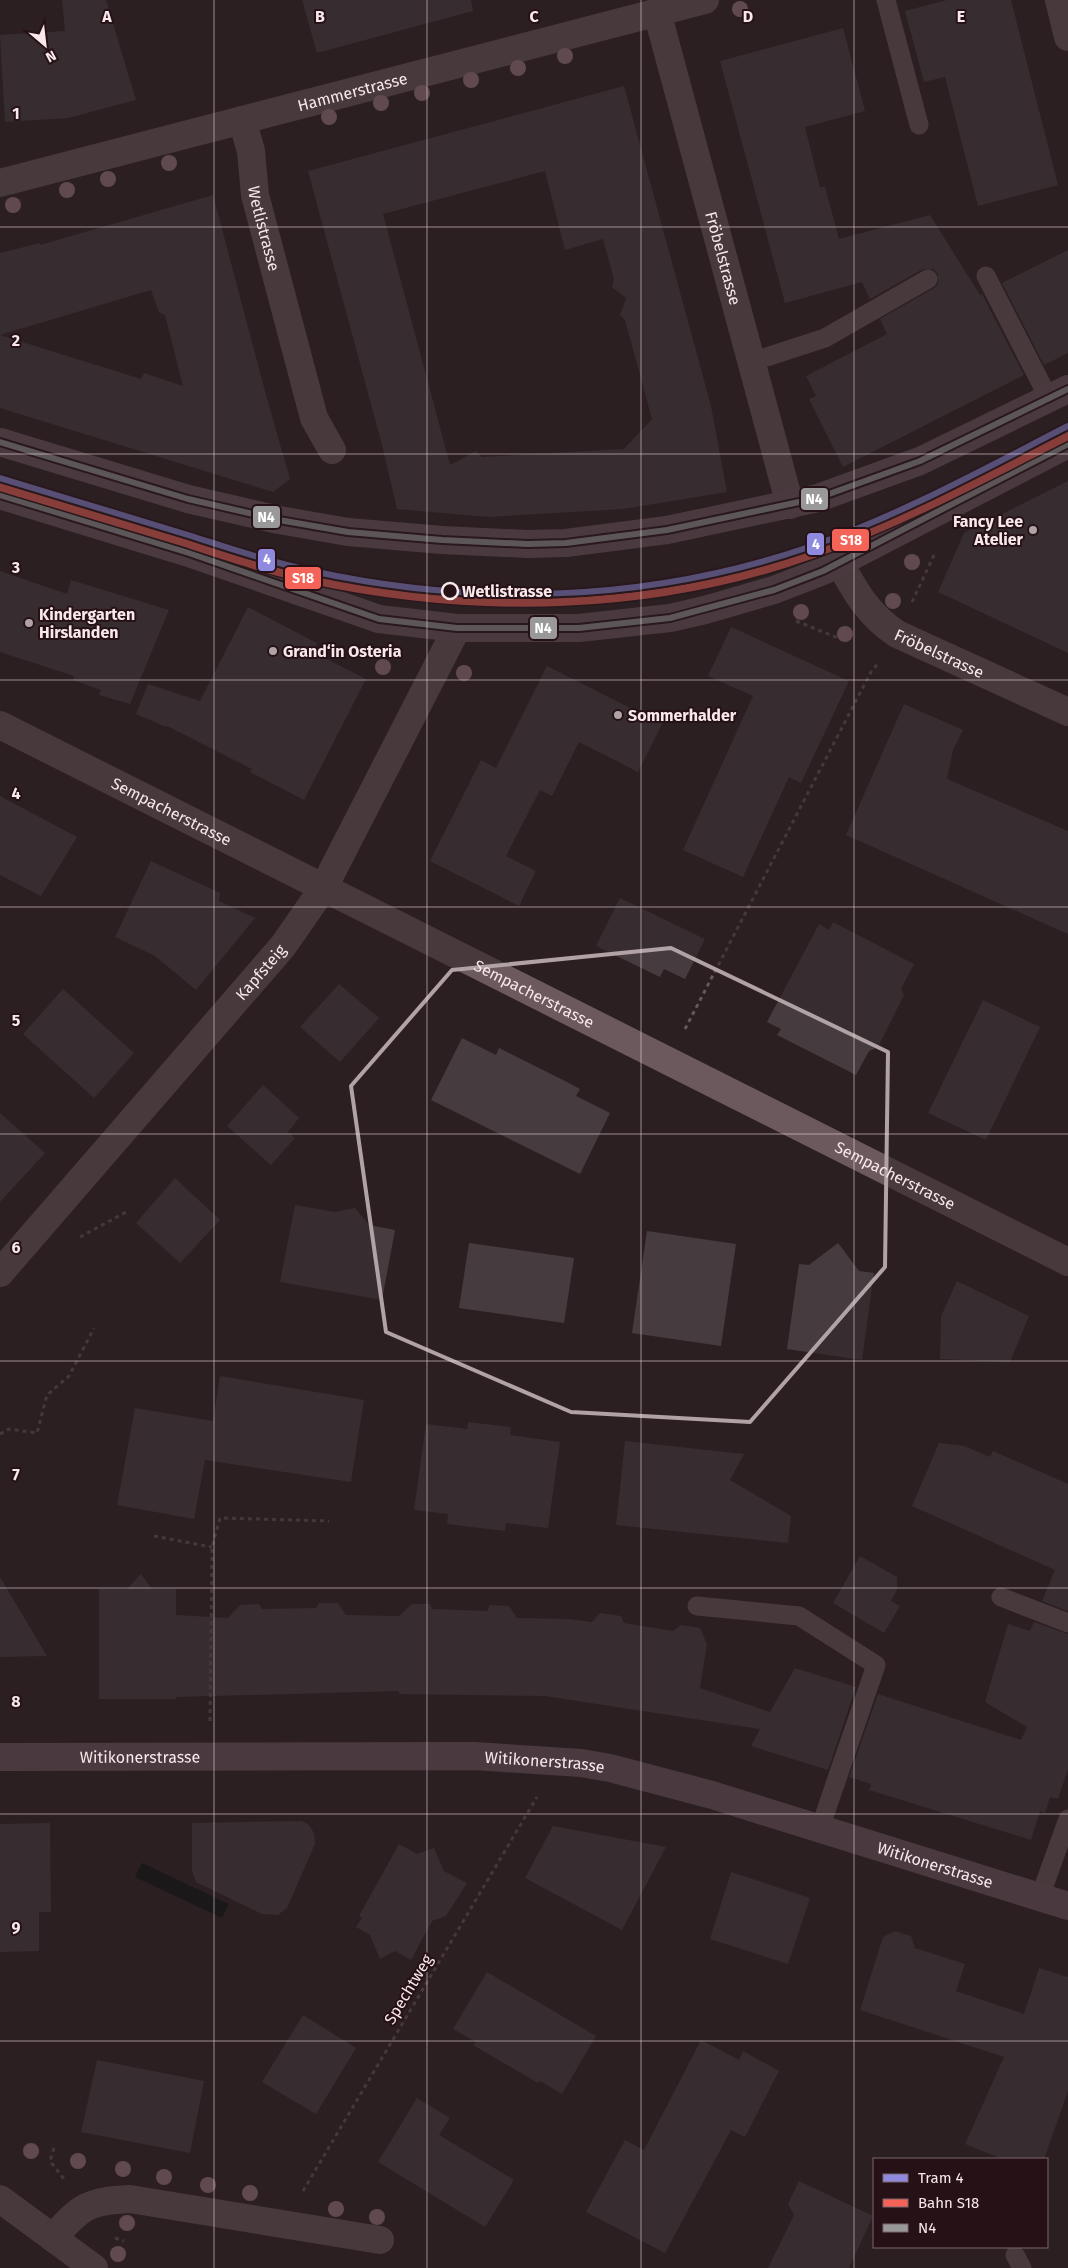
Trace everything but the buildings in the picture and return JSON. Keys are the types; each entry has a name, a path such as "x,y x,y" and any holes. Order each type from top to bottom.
{"main road":[{"path":"0,442 188,499 280,520 348,532 527,544 590,541 667,530 818,498 898,470 1058,394"},
{"path":"0,495 189,553 379,619 457,628 579,628 670,618 774,590 839,562 1068,444"},
{"name":"Witikonerstrasse","path":"0,1757 447,1756 529,1758 610,1768 712,1795 1068,1906"}],"street":[{"name":"Hammerstrasse","path":"0,183 704,0"},
{"path":"1059,0 1068,36"},
{"name":"Fröbelstrasse","path":"657,12 790,504"},
{"name":"Wetlistrasse","path":"242,120 251,150 254,195 314,418 332,450"},
{"name":"Fröbelstrasse","path":"839,562 868,610 881,624 897,634 1068,712"},
{"name":"Kapfsteig","path":"0,1273 283,946 324,887 457,628"},
{"name":"Sempacherstrasse","path":"0,725 1068,1262"},
{"path":"0,2199 94,2268"},
{"path":"53,2238 73,2214 86,2206 102,2200 130,2199 380,2240"}],"lane":[{"path":"886,0 919,125"},
{"path":"986,276 1058,394"},
{"path":"751,362 825,338 928,279"},
{"path":"1001,1597 1068,1623"},
{"path":"697,1606 799,1616 876,1664 820,1828"},
{"path":"1040,1897 1068,1819"}],"path":[{"path":"668,1061 872,670 886,657 936,551"},
{"path":"788,618 850,643"},
{"path":"0,1434 9,1429 37,1432 47,1395 69,1376 94,1328"},
{"path":"210,1721 212,1547 220,1518 329,1521"},
{"path":"154,1536 212,1547"},
{"name":"Spechtweg","path":"300,2196 538,1794"}],"highlighted area":[{"path":"671,948 888,1052 885,1267 750,1422 571,1412 386,1332 351,1086 452,970"}],"shaded area":[{"path":"142,1863 229,1904 222,1918 135,1877"}],"tram line":[{"name":"4","path":"0,478 249,554 312,571 374,583 437,590 499,594 562,593 624,588 687,579 748,565 809,547 876,521 973,475 1068,426"}],"rail line":[{"name":"S18","path":"0,487 247,563 312,580 438,599 501,602 565,602 628,597 691,587 753,573 814,554 911,514 1068,436"}],"transit line":[{"name":"N4","path":"0,442 188,499 279,520 348,532 442,540 527,544 566,543 667,530 818,498 920,461 1068,389"},
{"name":"N4","path":"0,495 189,553 379,619 457,628 579,628 670,618 774,590 823,571 1068,444"}],"place":[{"name":"Fancy Lee Atelier","path":"1033,530"},
{"name":"Wetlistrasse","path":"450,591"},
{"name":"Kindergarten Hirslanden","path":"29,623"},
{"name":"Grand‘in Osteria","path":"273,651"},
{"name":"Sommerhalder","path":"618,715"}]}
